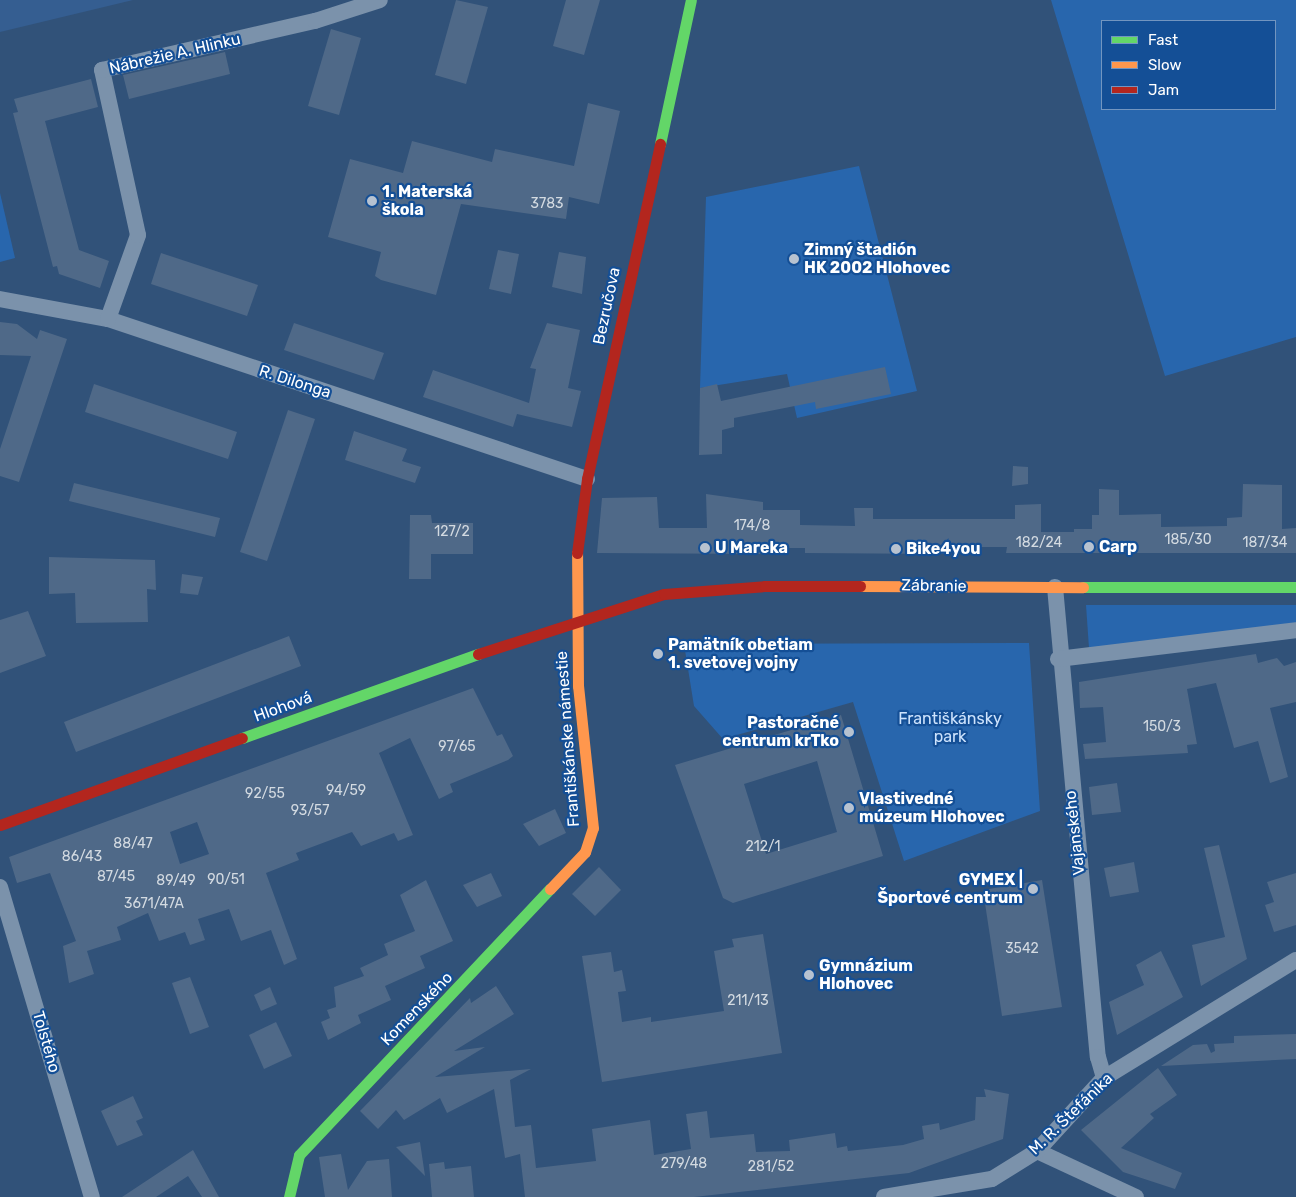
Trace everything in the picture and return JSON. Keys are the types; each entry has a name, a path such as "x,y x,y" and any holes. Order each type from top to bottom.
{"main road":[{"name":"Bezručova","path":"577,623 577,556 587,479 691,0"},
{"name":"Zábranie","path":"577,623 664,594 723,588 1296,587"},
{"name":"Hlohová","path":"0,825 450,663 577,623"},
{"name":"Františkánske námestie","path":"577,623 578,686 593,828 586,852"},
{"name":"Komenského","path":"289,1197 299,1155 586,852"}],"street":[{"name":"Nábrežie A. Hlinku","path":"108,319 138,235 102,70 315,21 380,0"},
{"name":"R. Dilonga","path":"0,299 108,319 587,479"},
{"name":"Vajanského","path":"1055,587 1058,659 1098,1057 1104,1078"},
{"path":"1058,659 1296,630"},
{"name":"Tolstého","path":"0,887 92,1197"},
{"name":"M. R. Štefánika","path":"884,1197 966,1192 992,1178 1037,1151 1104,1078 1296,960"},
{"path":"1037,1151 1136,1197"}],"green space":[{"path":"1051,0 1296,0 1296,337 1165,376"},
{"name":"Zimný štadión HK 2002 Hlohovec","path":"859,166 917,391 797,418 787,374 700,388 706,197"},
{"path":"0,193 15,258 0,262"},
{"path":"1086,605 1296,605 1296,624 1089,648"},
{"name":"Františkánsky park","path":"1029,643 1040,811 904,861 853,702 723,739 694,706 684,644"}],"shaded area":[{"path":"0,0 133,0 0,32"}],"building":[{"path":"456,0 488,7 466,84 435,75"},
{"path":"566,0 600,0 584,55 553,46"},
{"path":"331,29 361,38 339,115 308,106"},
{"path":"225,52 230,74 129,99 123,75"},
{"path":"91,79 98,107 45,121 79,250 109,261 100,288 59,274 57,266 53,267 13,113 18,112 14,99"},
{"path":"588,103 620,111 599,204 569,197 566,219 461,204 436,295 381,280 375,276 381,252 328,237 350,159 403,173 412,141 492,162 495,149 574,166"},
{"path":"498,250 519,254 511,294 489,289"},
{"path":"559,252 586,257 582,294 552,287"},
{"path":"161,253 258,285 247,316 151,284"},
{"path":"0,322 17,324 37,339 40,330 67,339 19,482 0,476 0,449 31,356 0,355"},
{"path":"294,323 384,353 374,380 284,350"},
{"path":"547,323 580,330 568,388 581,391 572,427 517,414 513,427 423,397 433,370 529,403 536,369 530,368"},
{"path":"885,367 891,394 816,409 815,402 734,418 734,427 722,430 722,454 699,455 700,388 717,384 721,401"},
{"path":"94,384 237,432 228,459 85,412"},
{"path":"288,410 315,419 267,561 240,552"},
{"path":"354,431 407,449 402,461 421,467 415,483 345,460"},
{"path":"1013,466 1028,467 1028,484 1012,486"},
{"path":"74,483 220,518 215,537 69,501"},
{"path":"1243,484 1282,485 1282,529 1296,528 1296,553 1006,553 1007,547 945,547 946,554 805,553 805,548 763,548 763,554 597,553 602,498 657,497 659,528 707,528 706,494 763,502 763,510 800,510 800,525 855,526 854,508 873,508 873,519 1015,519 1015,505 1041,504 1041,532 1074,532 1074,529 1092,529 1092,515 1099,515 1099,489 1119,490 1119,515 1161,514 1161,527 1227,526 1227,518 1242,517"},
{"path":"410,515 431,515 432,523 473,523 473,554 431,554 431,579 409,579"},
{"path":"49,557 155,560 156,590 147,589 148,622 76,623 75,593 49,594"},
{"path":"182,574 203,577 198,595 180,593"},
{"path":"28,611 46,656 0,673 0,620"},
{"path":"289,636 301,666 76,752 64,722"},
{"path":"1256,654 1258,663 1277,658 1284,666 1296,662 1296,702 1270,708 1288,777 1270,783 1258,741 1234,748 1216,683 1187,689 1197,744 1187,745 1188,753 1085,759 1083,744 1106,742 1103,707 1080,708 1079,682"},
{"path":"473,688 497,736 502,734 513,756 508,760 450,784 453,792 439,799 410,738 379,753 413,835 398,841 394,833 361,846 352,832 296,853 299,860 266,873 297,959 284,965 271,930 241,941 229,909 198,919 205,940 190,945 185,932 159,941 148,913 117,927 121,940 87,951 94,974 69,983 63,946 76,941 50,873 17,883 9,857","holes":["197,822 209,854 180,864 170,832"]},
{"path":"841,715 883,856 733,903 723,898 675,765","holes":["817,761 837,832 766,854 744,784"]},
{"path":"1117,783 1121,812 1092,815 1089,787"},
{"path":"555,809 566,833 539,846 523,824"},
{"path":"1219,845 1247,959 1201,986 1192,945 1225,937 1204,848"},
{"path":"1134,862 1139,892 1110,897 1104,868"},
{"path":"599,867 621,890 595,916 572,894"},
{"path":"491,873 502,896 477,907 463,885"},
{"path":"1296,873 1296,925 1274,932 1265,905 1274,902 1267,882"},
{"path":"426,880 453,941 420,956 425,968 385,986 391,1000 358,1015 361,1023 328,1040 321,1022 330,1018 327,1010 336,1007 334,987 364,976 360,968 388,955 384,944 415,931 400,895"},
{"path":"1042,880 1062,1007 1002,1016 983,890"},
{"path":"763,934 782,1053 602,1082 582,956 611,952 614,972 622,970 626,991 618,992 622,1022 651,1017 651,1022 724,1011 714,951 734,947 732,939"},
{"path":"1161,951 1183,997 1117,1035 1109,1002 1144,985 1136,965"},
{"path":"190,977 209,1027 190,1034 172,983"},
{"path":"496,986 514,1014 454,1051 485,1047 435,1077 531,1069 510,1080 515,1127 531,1125 536,1168 596,1161 592,1129 650,1120 654,1155 691,1149 686,1114 707,1111 710,1138 754,1134 756,1152 790,1151 789,1140 835,1133 837,1148 847,1146 848,1151 903,1145 924,1139 922,1126 939,1123 940,1130 975,1120 976,1097 986,1097 984,1089 1009,1094 1003,1139 909,1173 694,1197 525,1197 520,1154 505,1158 494,1089 447,1113 440,1098 404,1120 396,1110 378,1129 360,1111 470,998 471,1003"},
{"path":"270,987 277,1004 261,1011 254,995"},
{"path":"276,1022 292,1056 264,1069 249,1035"},
{"path":"1296,1034 1296,1059 1161,1066 1193,1045 1207,1044 1211,1053 1215,1051 1214,1044 1234,1043 1234,1036"},
{"path":"1158,1068 1177,1095 1150,1114 1154,1118 1121,1148 1182,1173 1175,1189 1123,1172 1081,1130"},
{"path":"133,1096 143,1118 136,1121 143,1135 117,1146 101,1111"},
{"path":"420,1142 425,1176 396,1147"},
{"path":"193,1150 219,1197 202,1197 188,1176 156,1197 122,1197"},
{"path":"341,1154 348,1190 367,1161 389,1159 392,1197 325,1197 319,1157"},
{"path":"444,1162 445,1169 471,1166 474,1197 432,1197 429,1164"}],"traffic: fast":[{"path":"660,144 691,0"},
{"path":"1083,587 1296,587"},
{"path":"242,738 478,654"},
{"path":"289,1197 299,1155 550,889"}],"traffic: slow":[{"path":"550,889 585,852 593,828 578,686 577,553"},
{"path":"860,586 1083,587"}],"traffic: jam":[{"path":"577,553 587,479 660,144"},
{"path":"478,654 664,594 765,586 860,586"},
{"path":"0,825 242,738"}],"place":[{"name":"1. Materská škola","path":"372,201"},
{"name":"Zimný štadión HK 2002 Hlohovec","path":"794,259"},
{"name":"Carp","path":"1089,547"},
{"name":"U Mareka","path":"705,548"},
{"name":"Bike4you","path":"896,549"},
{"name":"Pamätník obetiam 1. svetovej vojny","path":"658,654"},
{"name":"Pastoračné centrum krTko","path":"849,732"},
{"name":"Vlastivedné múzeum Hlohovec","path":"849,808"},
{"name":"GYMEX | Športové centrum","path":"1033,889"},
{"name":"Gymnázium Hlohovec","path":"809,975"}]}
